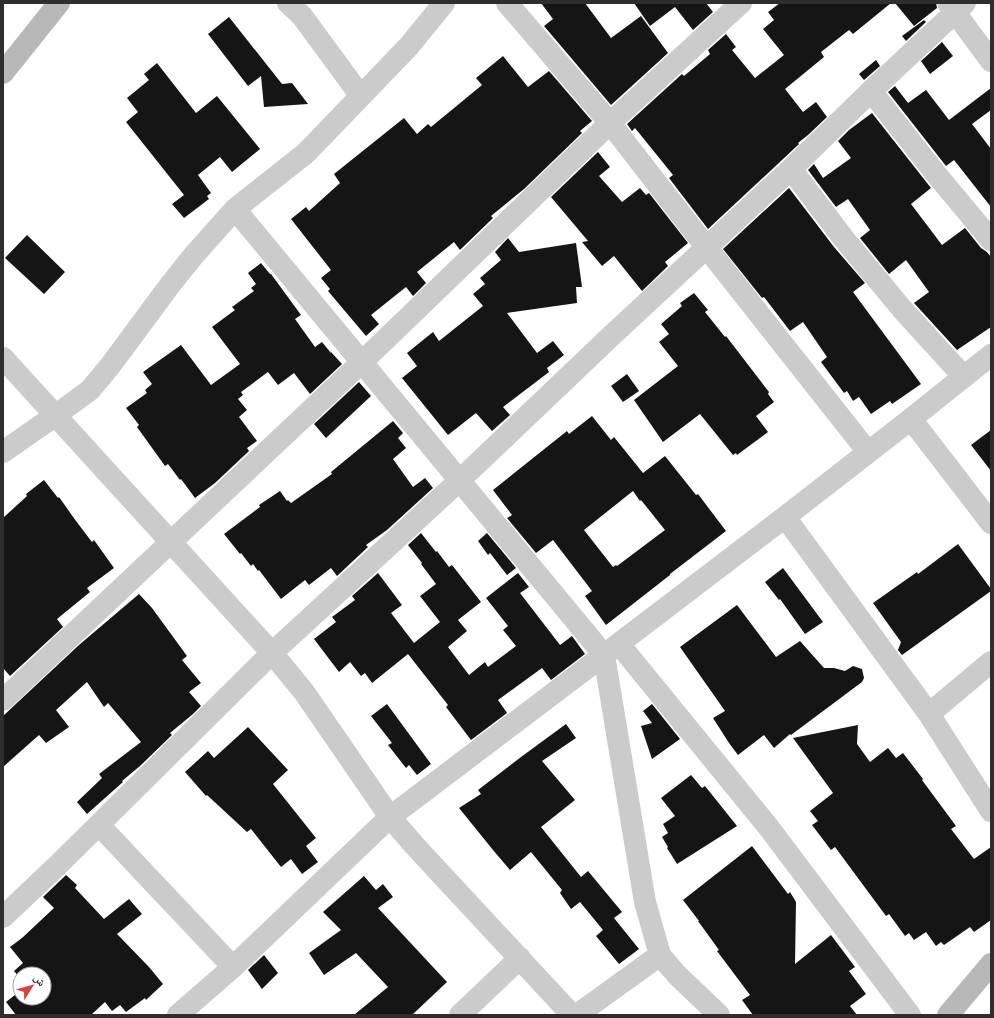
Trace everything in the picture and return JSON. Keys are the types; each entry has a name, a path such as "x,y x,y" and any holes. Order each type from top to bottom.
{"main road":[{"path":"3,74 59,3"},
{"path":"948,1015 991,964"}],"street":[{"path":"288,3 302,16 360,95"},
{"path":"3,452 90,390 110,366 189,261 235,209 306,153 360,95 409,46 444,3"},
{"path":"507,3 610,124 868,452"},
{"path":"3,700 362,362 610,124 741,3"},
{"path":"3,917 99,825 272,653 460,480 610,337 791,169 872,91 956,6 991,61"},
{"path":"872,91 936,174 991,240"},
{"path":"791,169 844,239 902,309 964,377"},
{"path":"235,209 460,480 612,649 770,830 910,1015"},
{"path":"178,1015 232,967 390,817 785,517 991,355"},
{"path":"3,358 272,653 304,692 390,817 414,845 572,1015"},
{"path":"911,419 991,523"},
{"path":"785,517 929,714 991,811"},
{"path":"612,649 645,902 660,955 677,975 719,1015"},
{"path":"929,714 991,662"},
{"path":"99,825 232,967"},
{"path":"577,1015 660,955"},
{"path":"460,1015 520,958"}],"building":[{"path":"541,3 585,3 611,38 641,16 668,53 611,105 544,26 553,19"},
{"path":"634,3 706,3 713,12 693,30 675,7 650,26"},
{"path":"780,3 891,3 853,34 849,30 821,52 824,57 785,89 803,112 816,102 827,117 708,229 669,178 673,175 635,128 632,131 627,124 682,74 684,76 710,54 708,50 726,34 736,47 732,50 755,78 784,55 763,29 774,20 768,12"},
{"path":"895,3 936,3 937,8 914,26"},
{"path":"229,17 282,84 292,83 308,104 264,107 261,76 248,86 208,34"},
{"path":"924,20 926,22 906,41 902,36"},
{"path":"942,42 953,56 930,74 921,61"},
{"path":"503,56 528,87 549,71 592,121 580,131 582,133 524,189 491,216 493,218 460,250 454,242 417,272 426,283 413,296 406,287 371,315 379,324 366,336 328,291 330,289 321,278 331,270 291,219 306,207 309,211 340,183 334,174 404,118 417,134 428,124 431,127 482,85 476,78"},
{"path":"876,60 880,66 864,80 859,74"},
{"path":"157,63 196,113 217,96 260,149 232,172 220,157 198,175 211,193 207,196 209,199 184,218 172,204 184,195 126,122 138,112 127,98 149,80 144,74"},
{"path":"895,86 908,103 926,90 949,120 991,88 991,110 972,124 991,149 991,207 954,160 946,166 888,92"},
{"path":"872,113 931,188 911,204 942,245 965,228 981,248 991,257 991,327 957,350 914,303 929,292 906,260 889,274 860,238 870,230 848,199 836,207 808,170 814,164 823,178 851,158 838,141 849,130"},
{"path":"598,152 610,167 599,176 622,202 640,188 646,195 649,193 688,243 665,262 668,266 642,291 614,256 602,266 582,242 588,241 551,197"},
{"path":"789,188 834,247 865,283 853,292 921,384 892,404 890,401 871,414 859,397 853,401 847,391 844,393 821,362 827,357 803,322 790,331 764,297 762,298 723,249"},
{"path":"27,235 65,272 44,294 5,258"},
{"path":"508,238 519,252 576,243 582,287 576,287 577,303 507,313 537,353 553,341 564,355 547,368 549,372 503,407 510,415 492,431 476,413 448,435 402,378 417,366 407,353 433,332 439,341 483,306 473,294 485,284 480,278 501,260 495,252"},
{"path":"261,263 271,274 301,315 295,319 315,347 322,342 342,364 310,394 294,373 278,385 268,372 241,392 243,395 238,399 247,410 239,417 257,441 247,448 249,451 215,483 195,498 168,464 165,466 137,427 139,425 126,408 147,393 145,390 152,384 143,372 181,345 211,385 240,364 212,327 235,310 232,307 254,291 251,288 256,284 248,273"},
{"path":"694,293 708,310 705,312 725,337 726,336 769,392 768,394 774,402 756,416 768,432 737,455 736,453 733,455 700,414 663,442 634,400 678,366 659,342 669,334 661,324 682,306 680,303"},
{"path":"627,374 639,391 623,402 611,386"},
{"path":"359,382 371,396 326,438 314,424"},
{"path":"592,416 611,440 614,437 643,473 665,456 696,495 698,494 726,531 606,625 585,596 592,591 553,540 536,553 507,518 512,515 493,490 567,431 569,434","holes":["633,491 640,501 641,500 665,530 617,566 616,565 613,567 584,530"]},
{"path":"393,421 403,433 398,438 406,448 393,459 413,487 425,478 433,488 387,530 366,545 368,547 337,576 331,568 309,585 305,580 281,599 259,570 258,571 253,564 251,566 224,534 260,507 259,505 280,491 287,501 288,500 291,503 332,474 331,472"},
{"path":"991,430 991,471 971,445"},
{"path":"44,480 58,498 59,497 92,542 94,540 114,568 87,588 90,592 57,619 63,627 10,676 3,668 3,518 27,496 26,494"},
{"path":"421,533 449,567 452,565 481,602 458,620 467,631 448,647 469,675 485,662 488,667 516,646 503,630 508,626 486,598 518,573 529,587 520,593 560,645 572,636 585,654 551,680 542,668 498,700 507,713 471,740 446,707 448,705 408,654 372,683 365,673 361,676 350,662 339,672 314,639 336,622 332,617 355,600 352,596 378,573 402,605 391,613 414,643 440,622 420,596 436,584 408,545"},
{"path":"487,533 516,568 507,575 490,553 488,555 478,541"},
{"path":"958,544 991,591 902,655 898,650 901,642 873,603 917,572 918,574"},
{"path":"783,568 823,622 805,634 780,599 779,600 765,582"},
{"path":"139,594 152,608 187,656 182,660 201,683 189,692 201,706 170,733 172,735 87,814 77,802 102,778 99,774 141,742 108,703 104,707 87,682 56,710 69,727 46,743 39,735 3,767 3,716 79,645"},
{"path":"737,605 776,657 800,641 824,668 834,668 845,671 853,666 862,669 864,678 862,682 791,735 790,734 774,748 764,735 738,755 713,718 725,711 680,647"},
{"path":"387,704 431,764 417,775 409,765 406,768 388,745 392,743 371,716"},
{"path":"652,704 680,739 652,759 641,726 652,723 643,711"},
{"path":"566,724 576,738 542,761 575,800 541,827 581,877 588,871 622,912 614,918 639,949 619,964 596,936 603,930 580,902 571,909 560,893 562,890 531,852 510,870 459,808 481,794 478,790"},
{"path":"858,725 857,744 870,762 888,748 896,758 903,753 956,826 951,829 974,859 991,847 991,920 974,932 970,927 944,945 941,942 936,946 926,932 914,940 909,933 905,936 889,914 886,916 835,847 831,850 812,825 818,821 810,811 833,793 793,738"},
{"path":"248,727 288,770 273,784 316,838 306,846 318,862 302,874 291,859 281,867 251,829 247,832 207,795 206,796 185,772 208,751 214,758"},
{"path":"691,775 702,788 705,786 737,826 677,864 662,837 668,833 663,824 675,816 661,798"},
{"path":"752,846 788,894 790,892 796,902 795,964 831,935 855,967 849,971 866,994 850,1006 857,1015 753,1015 742,1000 750,995 717,951 719,950 683,900"},
{"path":"66,875 77,885 75,888 104,919 129,899 142,914 117,934 149,967 163,984 146,1000 145,998 126,1012 120,1005 112,1011 105,1002 91,1015 16,1015 6,1002 12,997 12,1006 52,1006 52,966 20,966 23,963 10,947 22,938 54,908 43,897"},
{"path":"364,876 376,890 383,884 393,897 378,908 447,982 412,1015 354,1015 388,987 356,953 324,975 309,953 341,930 323,912"},
{"path":"264,955 278,973 262,989 248,970"}]}
